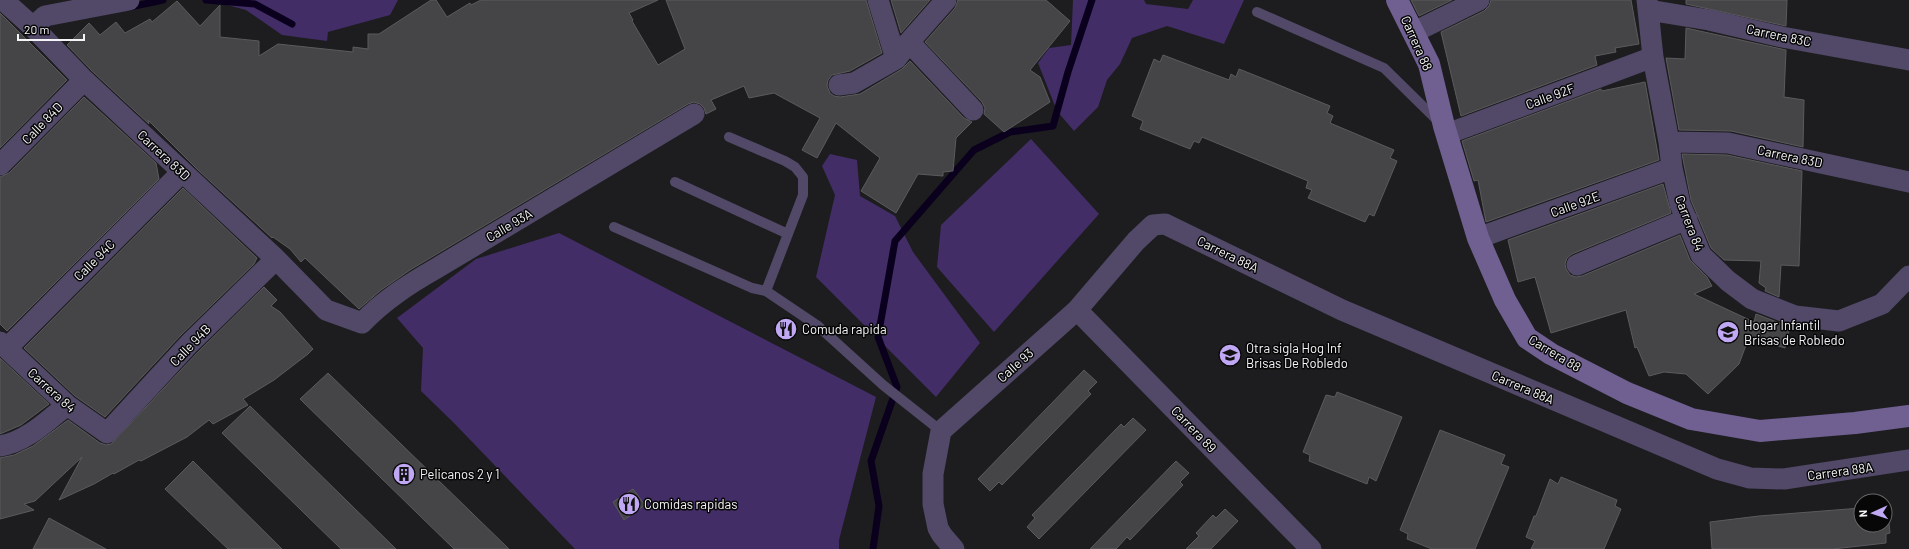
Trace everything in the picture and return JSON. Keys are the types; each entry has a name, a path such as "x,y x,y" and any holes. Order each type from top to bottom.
{"street":[{"name":"Carrera 83D","path":"3,0 33,27 84,80 276,259 326,310"},
{"path":"33,27 45,16 129,0"},
{"path":"878,0 896,59"},
{"path":"839,85 854,83 896,59 946,0"},
{"name":"Carrera 88","path":"1397,0 1429,64 1446,130 1478,238 1505,300 1526,338 1551,354 1627,393 1691,419 1760,431 1855,423 1909,416"},
{"path":"1414,32 1479,0"},
{"name":"Carrera 84","path":"1647,5 1653,57 1669,142 1672,168 1680,204 1702,255 1728,281 1752,298 1795,316 1839,320 1882,304 1909,276"},
{"name":"Carrera 83C","path":"1647,5 1782,37 1909,60"},
{"path":"909,42 973,110"},
{"name":"Calle 92F","path":"1446,130 1653,57"},
{"name":"Calle 84D","path":"0,165 84,80"},
{"name":"Calle 93A","path":"326,310 362,323 378,306 405,286 694,114"},
{"name":"Carrera 83D","path":"1669,142 1728,143 1909,182"},
{"name":"Calle 92E","path":"1478,238 1672,168"},
{"name":"Calle 94C","path":"4,345 182,172"},
{"path":"1577,265 1687,219"},
{"name":"Carrera 88A","path":"1153,225 1165,224 1342,310 1717,469 1750,478 1784,479 1909,460"},
{"name":"Calle 93","path":"941,431 1077,310 1136,241 1153,225"},
{"name":"Calle 94B","path":"107,433 189,344 276,259"},
{"name":"Carrera 89","path":"1077,310 1311,549"},
{"name":"Carrera 84","path":"4,345 67,405 107,433"},
{"path":"0,446 10,444 25,437 67,405"},
{"path":"941,431 933,474 933,504 938,528 954,549"}],"lane":[{"path":"1257,12 1384,68 1446,130"},
{"path":"729,137 785,161 795,167 803,177 803,195 766,291"},
{"path":"675,182 788,234"},
{"path":"614,228 752,288 766,291 818,326 906,405 941,431"}],"shaded area":[{"path":"209,0 398,0 390,15 328,32 327,41 282,35 246,10"},
{"path":"1073,0 1144,0 1146,4 1188,9 1193,0 1244,0 1224,44 1167,26 1132,38 1120,64 1107,80 1098,107 1074,131 1057,111 1038,63 1049,48 1071,45"},
{"path":"1031,139 1099,214 994,332 937,267 941,225"},
{"path":"830,154 857,160 860,196 895,216 913,252 980,343 936,397 816,277 835,195 822,166"},
{"path":"559,233 876,397 839,540 839,549 575,549 454,423 421,391 423,348 397,318 476,259"}],"building":[{"path":"431,0 436,0 447,17 470,3 471,5 481,0 658,0 629,13 633,20 632,21 658,65 685,49 666,0 866,0 882,53 850,71 832,75 828,80 827,86 830,93 834,96 840,97 860,94 902,69 910,61 964,118 972,122 956,138 953,171 943,172 943,176 918,174 896,213 861,191 880,158 836,123 817,158 802,150 820,118 774,93 749,98 744,86 711,100 716,109 706,114 704,108 700,104 694,102 688,104 410,270 381,290 359,309 305,258 301,262 290,249 273,237 272,238 198,170 148,120 149,124 92,71 67,45 89,23 100,35 116,22 125,33 150,19 152,22 177,1 200,26 220,5 220,37 259,41 259,56 278,44 353,52 353,47 368,49 368,34 379,34"},
{"path":"891,0 930,0 901,33"},
{"path":"958,0 1046,0 1070,21 1030,70 1040,77 1050,102 1004,132 984,114 985,108 982,102 925,42 955,8"},
{"path":"1411,0 1452,0 1419,16"},
{"path":"1491,0 1631,0 1639,44 1615,48 1616,52 1595,56 1597,65 1461,116 1441,32 1484,11 1489,6"},
{"path":"1686,0 1787,0 1786,26 1686,4"},
{"path":"0,13 67,80 0,148"},
{"path":"1686,28 1786,50 1784,97 1804,100 1803,147 1731,131 1679,130 1666,58 1685,59"},
{"path":"1163,55 1229,80 1231,74 1236,77 1239,69 1330,106 1327,113 1333,116 1330,123 1394,150 1390,158 1397,161 1374,216 1369,214 1365,222 1308,198 1312,190 1306,188 1308,181 1202,137 1199,143 1194,141 1190,149 1140,129 1143,121 1132,116 1154,59 1160,62"},
{"path":"1645,82 1659,160 1486,222 1478,180 1474,181 1462,141 1601,89 1602,91"},
{"path":"84,97 156,163 159,179 7,331 0,324 0,177 9,173"},
{"path":"1682,154 1727,155 1802,171 1799,266 1781,265 1779,297 1765,291 1766,288 1759,283 1761,261 1724,260 1711,248 1691,200"},
{"path":"1663,184 1671,213 1572,254 1567,258 1565,264 1566,269 1570,275 1576,277 1582,276 1680,235 1690,260 1707,277 1712,286 1694,294 1754,322 1756,314 1790,327 1785,348 1749,337 1739,364 1708,394 1686,374 1664,372 1649,376 1637,347 1635,348 1626,310 1551,333 1535,277 1518,282 1508,240"},
{"path":"183,188 257,258 254,264 180,336 105,417 75,396 24,348"},
{"path":"264,287 277,300 271,306 280,312 313,349 308,354 274,380 243,399 248,405 213,424 209,420 187,437 141,461 139,460 94,484 59,500 82,457 35,501 24,504 34,510 0,519 0,458 14,455 33,446 68,420 100,443 106,445 111,444 198,352"},
{"path":"0,358 49,404 21,425 0,434"},
{"path":"1084,370 1097,382 1088,391 1091,394 1002,485 999,482 990,491 978,479"},
{"name":"Pelicanos 2 y 1","path":"328,373 509,549 454,549 300,399"},
{"path":"1337,392 1402,417 1376,481 1369,477 1367,484 1309,461 1310,455 1303,452 1326,395 1335,397"},
{"path":"250,406 396,549 341,549 222,433"},
{"path":"1133,418 1146,430 1039,539 1027,527 1035,518 1032,515 1121,424 1124,427"},
{"path":"1440,430 1505,455 1501,464 1509,467 1475,549 1432,549 1407,539 1408,534 1400,530"},
{"path":"193,461 282,549 228,549 165,489"},
{"path":"1176,461 1189,473 1180,482 1183,485 1130,540 1127,537 1116,549 1090,549"},
{"path":"1561,477 1617,500 1615,506 1621,509 1604,549 1531,549 1535,541 1526,537 1534,516 1536,516 1550,479 1558,484"},
{"name":"Comidas rapidas","path":"633,489 645,505 624,520 613,502"},
{"path":"1225,509 1238,521 1211,549 1186,549 1199,536 1196,533 1213,515 1216,518"},
{"path":"1853,509 1853,533 1890,533 1886,534 1886,543 1833,549 1712,549 1710,522 1759,516"},
{"path":"49,518 106,549 33,549"}],"waterway":[{"path":"130,7 163,0"},
{"path":"206,0 255,4 292,24"},
{"path":"873,549 879,506 871,461 897,387 878,337 895,241 974,150 1010,132 1053,126 1068,72 1092,0"}],"place":[{"name":"Comuda rapida","path":"786,329"},
{"name":"Hogar Infantil Brisas de Robledo","path":"1728,332"},
{"name":"Otra sigla Hog Inf Brisas De Robledo","path":"1230,355"},
{"name":"Pelicanos 2 y 1","path":"404,474"},
{"name":"Comidas rapidas","path":"629,504"}]}
